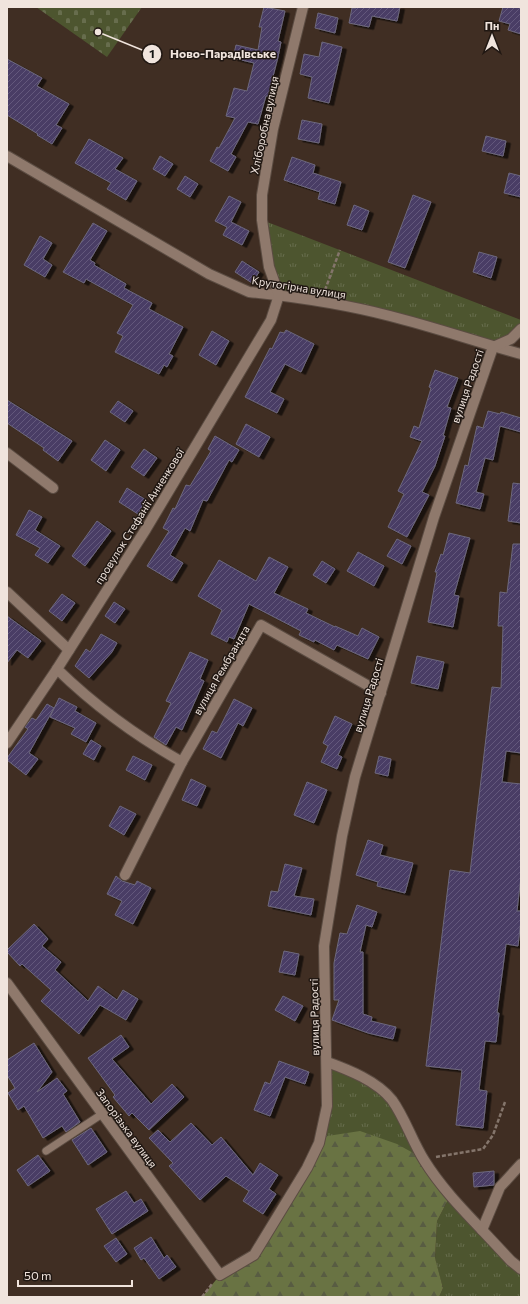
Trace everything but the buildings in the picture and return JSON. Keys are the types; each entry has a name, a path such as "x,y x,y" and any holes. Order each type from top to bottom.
{"street":[{"name":"Хліборобна вулиця","path":"279,295 268,261 262,220 262,195 273,129 303,7"},
{"name":"Крутогірна вулиця","path":"7,156 209,274 249,292 279,295 391,316 459,334 493,347 521,354"},
{"name":"провулок Стефанії Анненкової","path":"7,743 57,669 146,529 267,326 279,295"},
{"path":"493,347 511,338 521,329"},
{"name":"вулиця Радості","path":"220,1275 254,1255 307,1168 319,1143 327,1106 324,946 327,919 342,836 355,777 434,517 493,347"},
{"path":"7,452 53,488"},
{"path":"7,592 69,650"},
{"name":"вулиця Рембрандта","path":"125,874 182,762 261,625 381,693"},
{"path":"57,669 89,699 118,722 144,740 182,762"},
{"name":"Запорізька вулиця","path":"7,983 220,1275"},
{"name":"вулиця Радості","path":"327,1062 344,1068 380,1088 391,1099 424,1159 450,1196 521,1269"},
{"path":"482,1230 500,1187 521,1164"}],"lane":[{"path":"46,1151 102,1114"}],"path":[{"path":"320,302 340,250"},
{"path":"424,1159 484,1149 493,1135 506,1102"},
{"path":"202,1297 220,1275"}],"green space":[{"path":"36,7 142,7 107,57"},
{"path":"262,220 521,320 521,329 493,347 459,334 279,295"},
{"path":"327,1062 380,1088 424,1159 321,1137"},
{"path":"360,1131 397,1144 424,1159 450,1196 437,1221 435,1258 443,1288 439,1297 202,1297 220,1275 255,1255 321,1137"},
{"path":"450,1196 521,1269 521,1297 439,1297 443,1288 435,1259 437,1221"}],"place":[{"name":"Ново-Парадівське","path":"98,32"}]}
